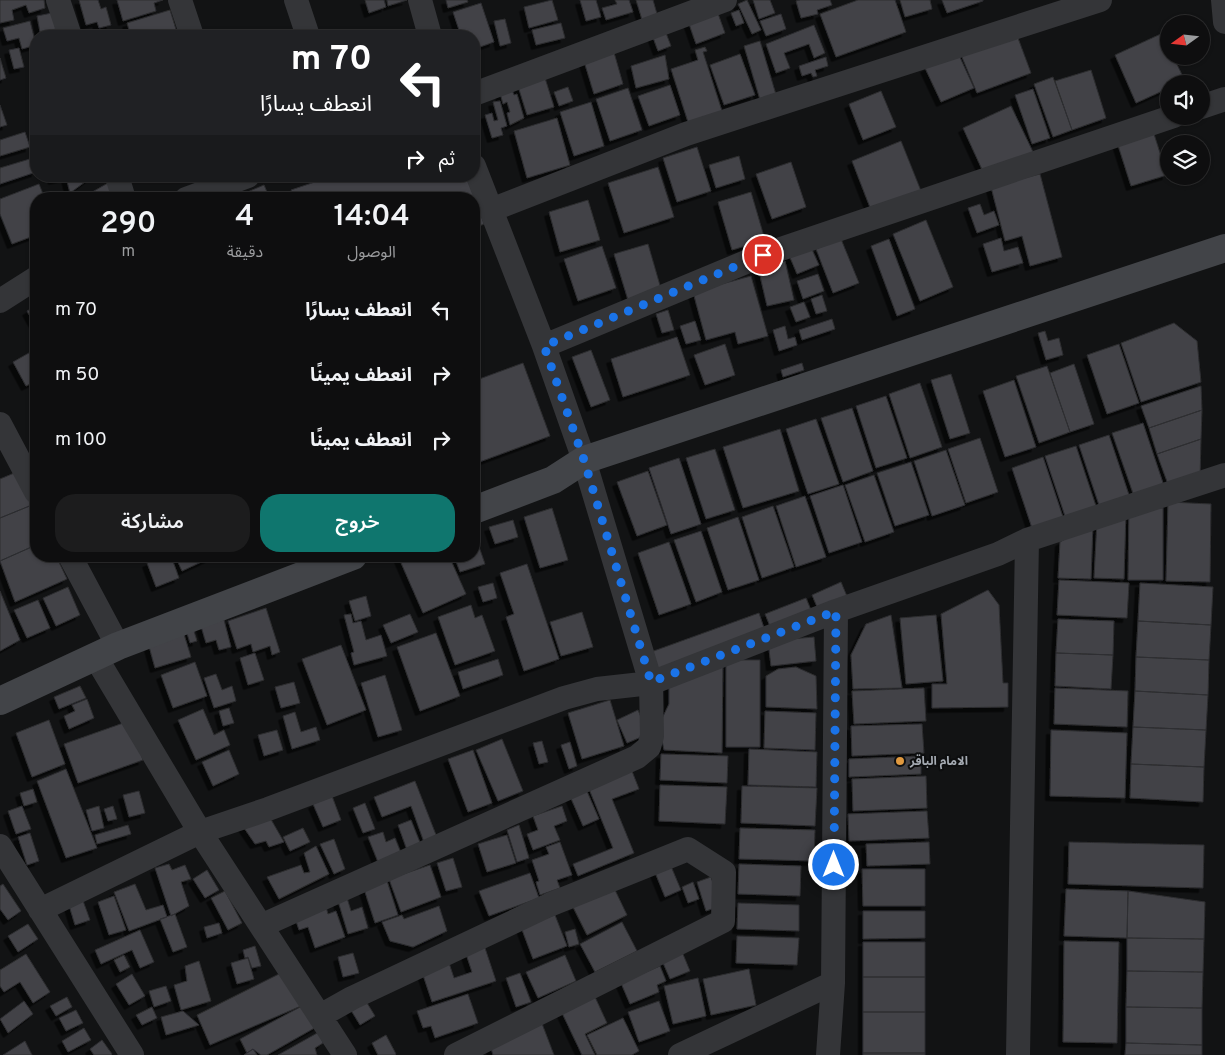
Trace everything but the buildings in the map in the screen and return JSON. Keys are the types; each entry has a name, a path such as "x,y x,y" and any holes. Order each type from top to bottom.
{"main road":[{"path":"480,508 553,480 584,460 1225,248"},
{"path":"0,701 106,651 310,564"}],"street":[{"path":"58,0 68,30"},
{"path":"180,0 190,30"},
{"path":"296,0 306,30"},
{"path":"420,0 428,30"},
{"path":"480,92 726,0"},
{"path":"491,210 686,134 1100,0"},
{"path":"1222,0 1225,22"},
{"path":"1210,104 1225,99"},
{"path":"544,346 763,255 1160,121"},
{"path":"204,192 231,182"},
{"path":"263,925 637,757 649,747 652,736 651,682 584,460 544,346 480,182"},
{"path":"1,296 30,281"},
{"path":"0,424 30,481"},
{"path":"40,910 200,832 277,806 564,698 597,688 651,682 836,611 998,554 1027,540 1225,476"},
{"path":"1018,1055 1027,540"},
{"path":"72,562 106,651 200,832 263,925 345,1055"},
{"path":"828,1055 833,983 836,611"},
{"path":"0,846 132,1055"},
{"path":"320,1016 352,998 549,905 688,849 724,872 723,921 456,1055"},
{"path":"680,1055 833,983"}],"place":[{"name":"الامام الباقر","path":"900,761"}],"route":[{"path":"763,255 544,346 584,460 651,682 836,611 834,865"}]}
